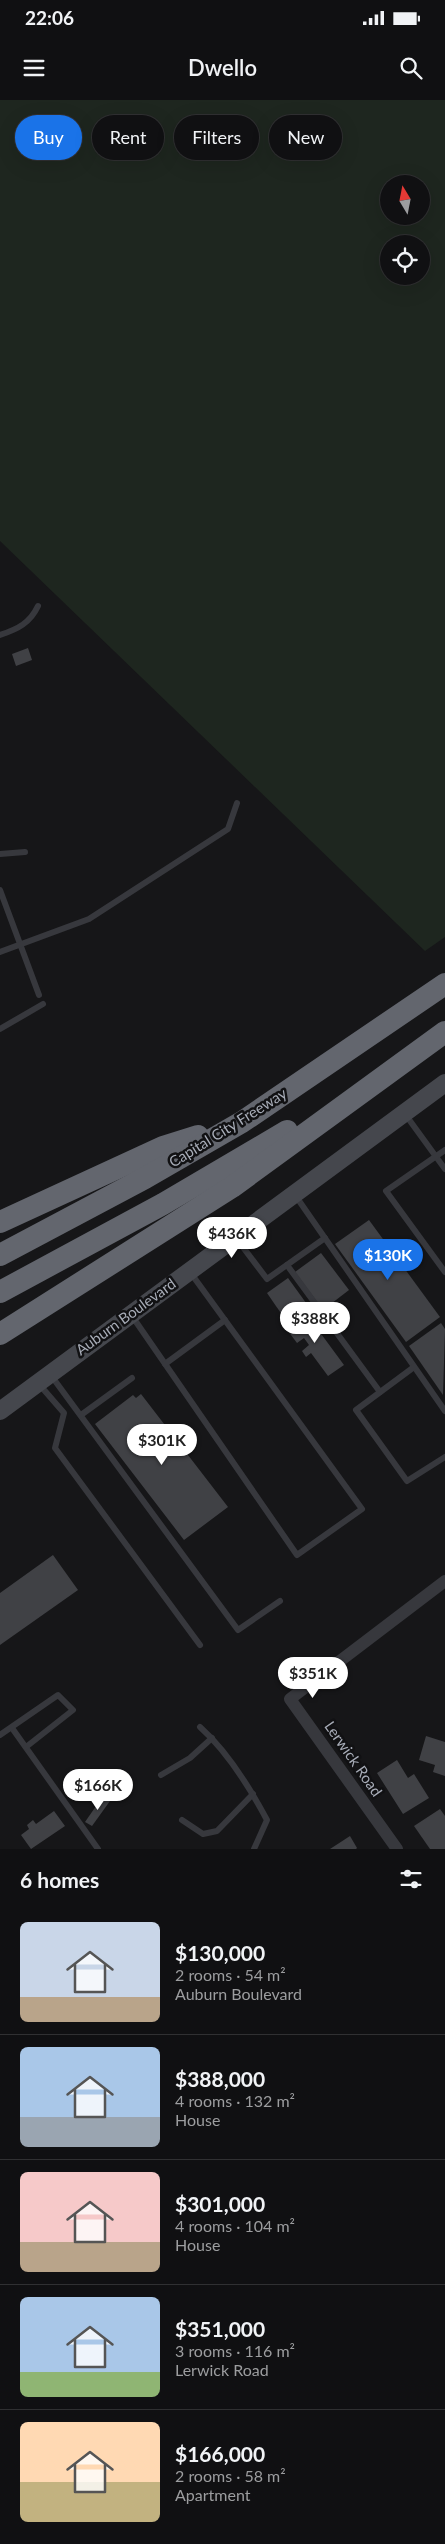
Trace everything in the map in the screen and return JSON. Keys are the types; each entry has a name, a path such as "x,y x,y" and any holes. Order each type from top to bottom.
{"highway":[{"name":"Capital City Freeway","path":"0,1255 145,1178 242,1122 445,984"},
{"name":"Capital City Freeway","path":"0,1292 162,1204 304,1121 445,1031"},
{"path":"0,1334 232,1187 445,1031"},
{"path":"0,1222 163,1147 242,1122"}],"main road":[{"name":"Auburn Boulevard","path":"0,1411 445,1083"}],"street":[{"name":"Lerwick Road","path":"397,1849 290,1698 445,1581"}],"lane":[{"path":"0,635 18,628 33,618 38,606"},
{"path":"0,952 89,919 228,829 237,803"},
{"path":"0,854 25,852"},
{"path":"0,890 40,995"},
{"path":"0,1029 43,1004"},
{"path":"405,1112 445,1169"},
{"path":"445,1150 386,1190 445,1272"},
{"path":"294,1194 445,1411"},
{"path":"235,1237 267,1279 325,1238"},
{"path":"287,1265 380,1392"},
{"path":"131,1314 297,1555 362,1509 189,1271"},
{"path":"165,1364 225,1320"},
{"path":"414,1367 356,1410 407,1481 445,1457"},
{"path":"43,1378 81,1415 238,1630 280,1601"},
{"path":"43,1378 64,1413 55,1448 200,1645"},
{"path":"81,1415 132,1378"},
{"path":"0,1735 58,1694 73,1710 26,1747"},
{"path":"200,1727 212,1738 253,1794 267,1820 254,1849"},
{"path":"12,1728 98,1849"},
{"path":"160,1776 190,1758 212,1738"},
{"path":"182,1820 203,1834 217,1831 253,1794"}],"shaded area":[{"path":"0,100 445,100 445,937 425,951 0,541"}],"building":[{"path":"28,648 32,660 16,666 12,654"},
{"path":"369,1220 440,1317 406,1342 335,1244"},
{"path":"321,1253 349,1290 323,1310 295,1272"},
{"path":"288,1278 309,1307 287,1322 267,1293"},
{"path":"305,1312 344,1365 328,1376 311,1353 306,1357 302,1351 309,1345 304,1338 297,1343 285,1327"},
{"path":"441,1323 445,1329 443,1395 409,1346"},
{"path":"141,1394 228,1507 184,1540 95,1424 133,1395 136,1398"},
{"path":"53,1555 78,1590 0,1645 0,1593"},
{"path":"426,1736 445,1742 445,1776 433,1772 435,1765 419,1760"},
{"path":"397,1760 408,1778 414,1774 429,1798 403,1814 377,1773"},
{"path":"103,1796 110,1801 92,1826 85,1822"},
{"path":"440,1809 445,1816 445,1849 430,1849 414,1826"},
{"path":"54,1811 65,1826 31,1849 21,1835 29,1829 27,1825 33,1820 36,1824"},
{"path":"350,1836 356,1849 330,1849"}]}
